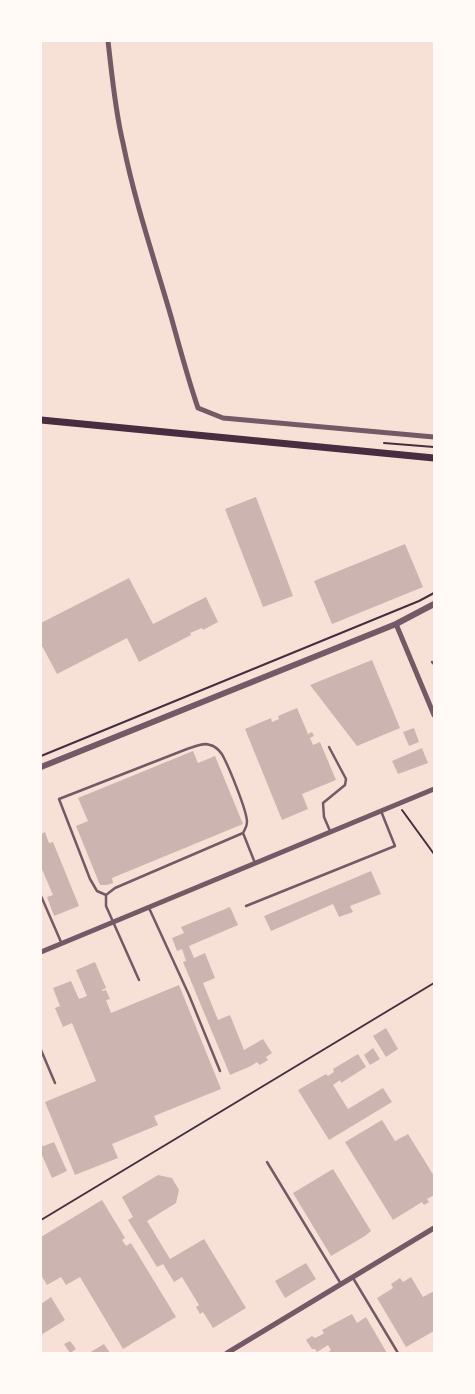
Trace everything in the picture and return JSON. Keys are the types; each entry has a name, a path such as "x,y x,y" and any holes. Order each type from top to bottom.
{"main road":[{"path":"41,420 434,458"}],"street":[{"path":"108,41 123,144 145,232 198,408 223,418 434,437"},
{"path":"41,766 396,624 434,604"},
{"path":"396,624 434,715"},
{"path":"41,952 434,789"},
{"path":"227,1353 434,1228"}],"lane":[{"path":"202,745 210,745 218,750 224,758 245,810 248,820 243,833 115,888 106,895 97,891 90,879 59,799 202,745"},
{"path":"329,747 346,779 344,785 323,803 324,817 330,832"},
{"path":"246,906 395,846 381,811"},
{"path":"243,833 255,864"},
{"path":"106,895 106,906 139,980"},
{"path":"41,896 62,943"},
{"path":"149,908 189,995 220,1071"},
{"path":"41,1050 55,1084"},
{"path":"266,1162 341,1284"},
{"path":"352,1277 398,1353"}],"path":[{"path":"41,756 419,601 434,593"},
{"path":"398,804 434,854"},
{"path":"41,1220 434,983"}],"building":[{"path":"256,497 293,596 263,607 225,509"},
{"path":"405,544 423,587 332,624 314,581"},
{"path":"129,578 153,624 206,597 218,622 203,630 202,628 190,633 191,635 139,662 127,638 57,674 41,644 41,623"},
{"path":"372,660 400,728 357,746 310,685"},
{"path":"297,708 308,734 312,732 314,736 310,738 313,745 320,742 336,780 302,794 308,809 282,820 245,729 271,718 272,722 279,719 278,716"},
{"path":"414,728 419,742 409,746 403,732"},
{"path":"422,748 428,763 398,774 392,761"},
{"path":"193,751 198,763 215,756 243,824 112,878 113,883 100,885 76,826 88,821 78,798"},
{"path":"45,832 49,843 53,842 79,906 54,916 47,897 53,895 41,867 41,834"},
{"path":"371,871 381,894 350,906 353,912 339,917 333,904 271,931 264,916"},
{"path":"230,907 238,925 189,946 194,958 205,953 215,978 203,983 218,1020 230,1015 244,1050 263,1039 272,1053 266,1057 268,1060 260,1065 257,1062 230,1075 183,962 186,961 182,949 177,951 172,938 184,933 181,927"},
{"path":"95,962 106,988 102,991 106,990 110,999 106,1000 111,1013 179,985 221,1089 154,1116 158,1125 112,1144 118,1158 75,1175 45,1102 96,1081 72,1023 63,1027 55,1008 60,1006 53,988 71,981 79,999 87,996 76,970"},
{"path":"386,1028 398,1049 386,1057 373,1036"},
{"path":"373,1048 380,1059 370,1065 364,1055"},
{"path":"358,1054 366,1067 341,1083 340,1080 333,1085 348,1109 383,1088 392,1102 329,1140 298,1090 326,1074 328,1076 334,1072 333,1069"},
{"path":"382,1120 395,1141 408,1134 434,1176 434,1195 427,1199 429,1202 424,1205 422,1202 393,1220 345,1142"},
{"path":"54,1142 67,1171 52,1178 41,1153 41,1147"},
{"path":"333,1169 371,1231 331,1256 293,1193"},
{"path":"158,1175 172,1178 179,1190 176,1203 147,1221 170,1259 204,1239 246,1308 213,1328 203,1312 200,1314 196,1307 199,1305 182,1277 174,1282 163,1264 157,1267 128,1220 133,1217 122,1197"},
{"path":"102,1200 125,1238 122,1240 126,1246 131,1243 176,1317 123,1349 80,1277 66,1285 61,1277 47,1285 41,1275 41,1237"},
{"path":"306,1263 316,1279 285,1298 275,1281"},
{"path":"411,1277 423,1297 434,1291 434,1331 406,1347 377,1298 393,1288 391,1284 400,1278 403,1282"},
{"path":"51,1297 65,1320 41,1335 41,1304"},
{"path":"352,1314 357,1323 366,1317 387,1353 327,1353 331,1350 328,1345 317,1352 315,1349 312,1349 306,1340 312,1336 315,1338 323,1334 322,1330"},
{"path":"70,1341 76,1349 70,1353 64,1344"},
{"path":"104,1344 110,1353 89,1353"}]}
